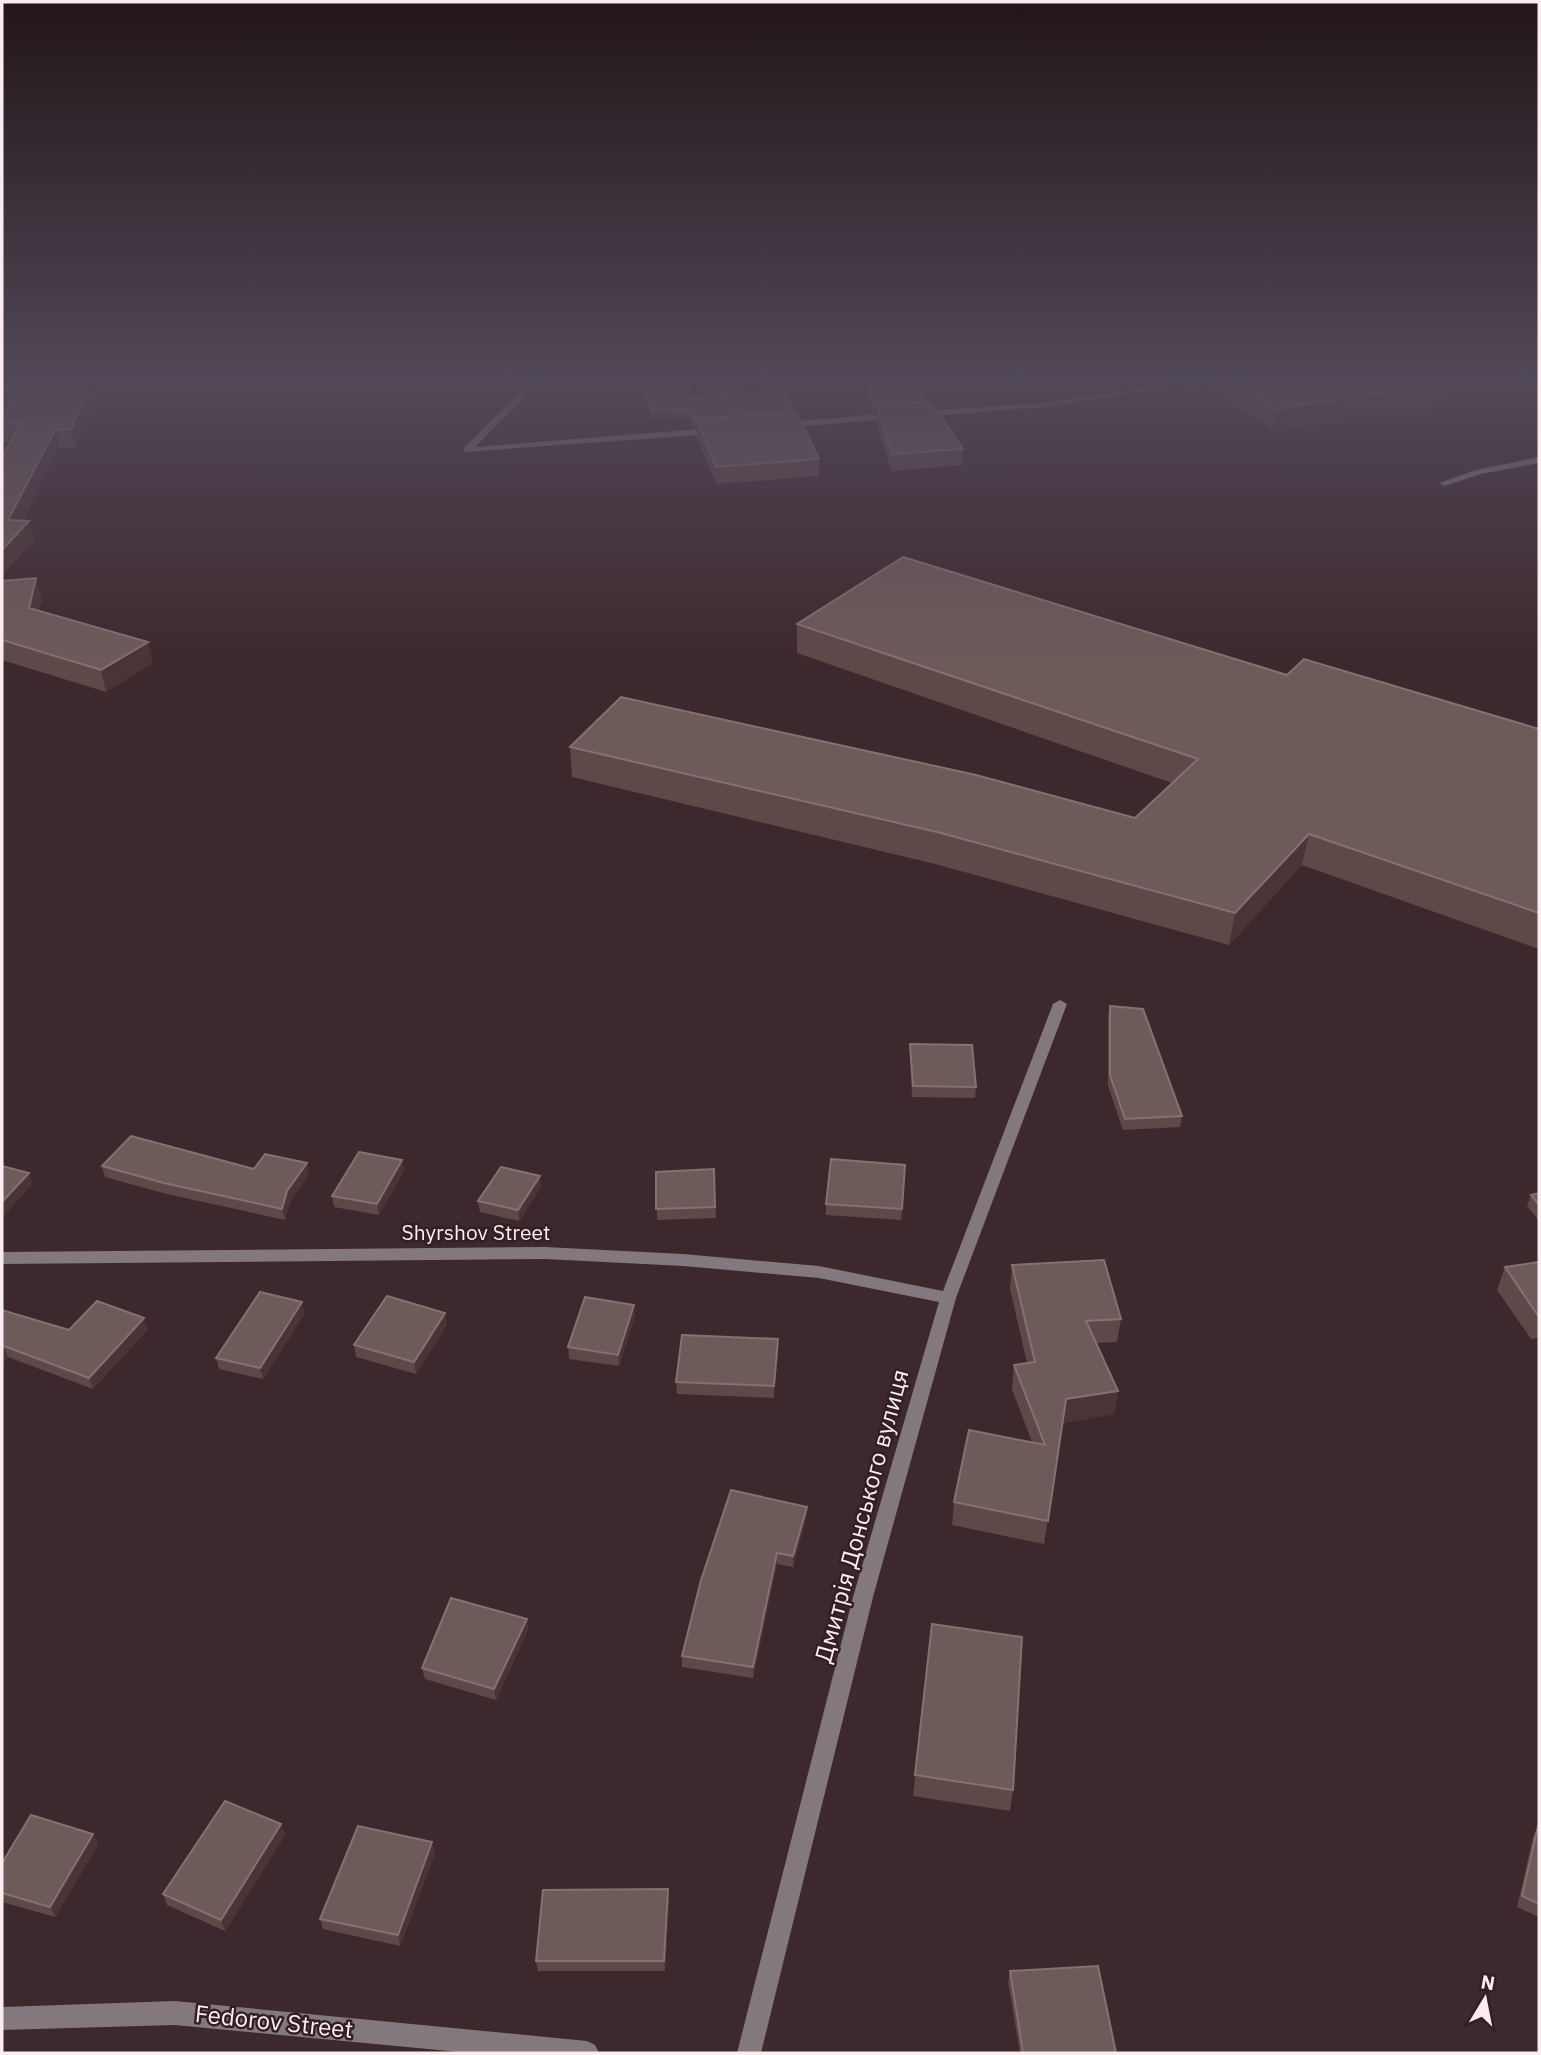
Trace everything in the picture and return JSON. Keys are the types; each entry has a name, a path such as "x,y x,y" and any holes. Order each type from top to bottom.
{"street":[{"path":"1444,483 1473,474"},
{"name":"Дмитрія Донського вулиця","path":"748,2053 863,1597 948,1298 1060,1004"},
{"name":"Shyrshov Street","path":"2,1258 545,1253 683,1260 819,1272 948,1298"},
{"name":"Fedorov Street","path":"2,2019 175,2013 587,2053"}],"building":[{"path":"2,474 32,474 8,520 29,521 2,550"},
{"path":"903,557 1287,675 1304,659 1539,729 1539,913 1309,834 1235,913 937,832 570,747 621,697 976,775 1135,818 1198,759 797,624"},
{"path":"36,578 29,608 148,642 101,670 2,640 2,581"},
{"path":"1110,1006 1143,1009 1182,1116 1125,1119 1110,1075"},
{"path":"910,1044 972,1045 976,1087 913,1086"},
{"path":"131,1136 254,1169 265,1154 307,1163 287,1191 282,1209 164,1183 102,1166"},
{"path":"359,1152 402,1160 377,1204 332,1196"},
{"path":"831,1159 905,1165 902,1209 826,1204"},
{"path":"2,1166 29,1173 2,1202"},
{"path":"501,1167 540,1176 518,1210 478,1201"},
{"path":"714,1169 715,1207 656,1209 656,1172"},
{"path":"1539,1193 1539,1205 1531,1195"},
{"path":"1104,1260 1121,1319 1086,1321 1118,1391 1066,1399 1048,1521 954,1502 969,1430 1045,1445 1014,1365 1035,1362 1012,1265"},
{"path":"1539,1262 1539,1317 1505,1267"},
{"path":"260,1292 302,1302 260,1368 216,1358"},
{"path":"387,1296 445,1313 414,1362 354,1345"},
{"path":"585,1297 634,1305 618,1355 568,1347"},
{"path":"97,1301 144,1318 89,1378 4,1346 2,1348 2,1310 69,1330"},
{"path":"682,1335 778,1339 774,1386 676,1382"},
{"path":"731,1490 807,1507 793,1556 777,1553 753,1667 682,1656 701,1580"},
{"path":"451,1598 527,1619 494,1689 422,1668"},
{"path":"932,1624 1022,1637 1013,1790 915,1775"},
{"path":"225,1801 281,1824 221,1920 163,1894"},
{"path":"31,1815 93,1834 50,1907 2,1893 2,1863"},
{"path":"358,1826 432,1842 398,1935 320,1919"},
{"path":"1539,1826 1539,1904 1522,1896"},
{"path":"668,1889 664,1961 536,1961 543,1890"},
{"path":"1098,1966 1116,2053 1023,2053 1010,1971"}]}
